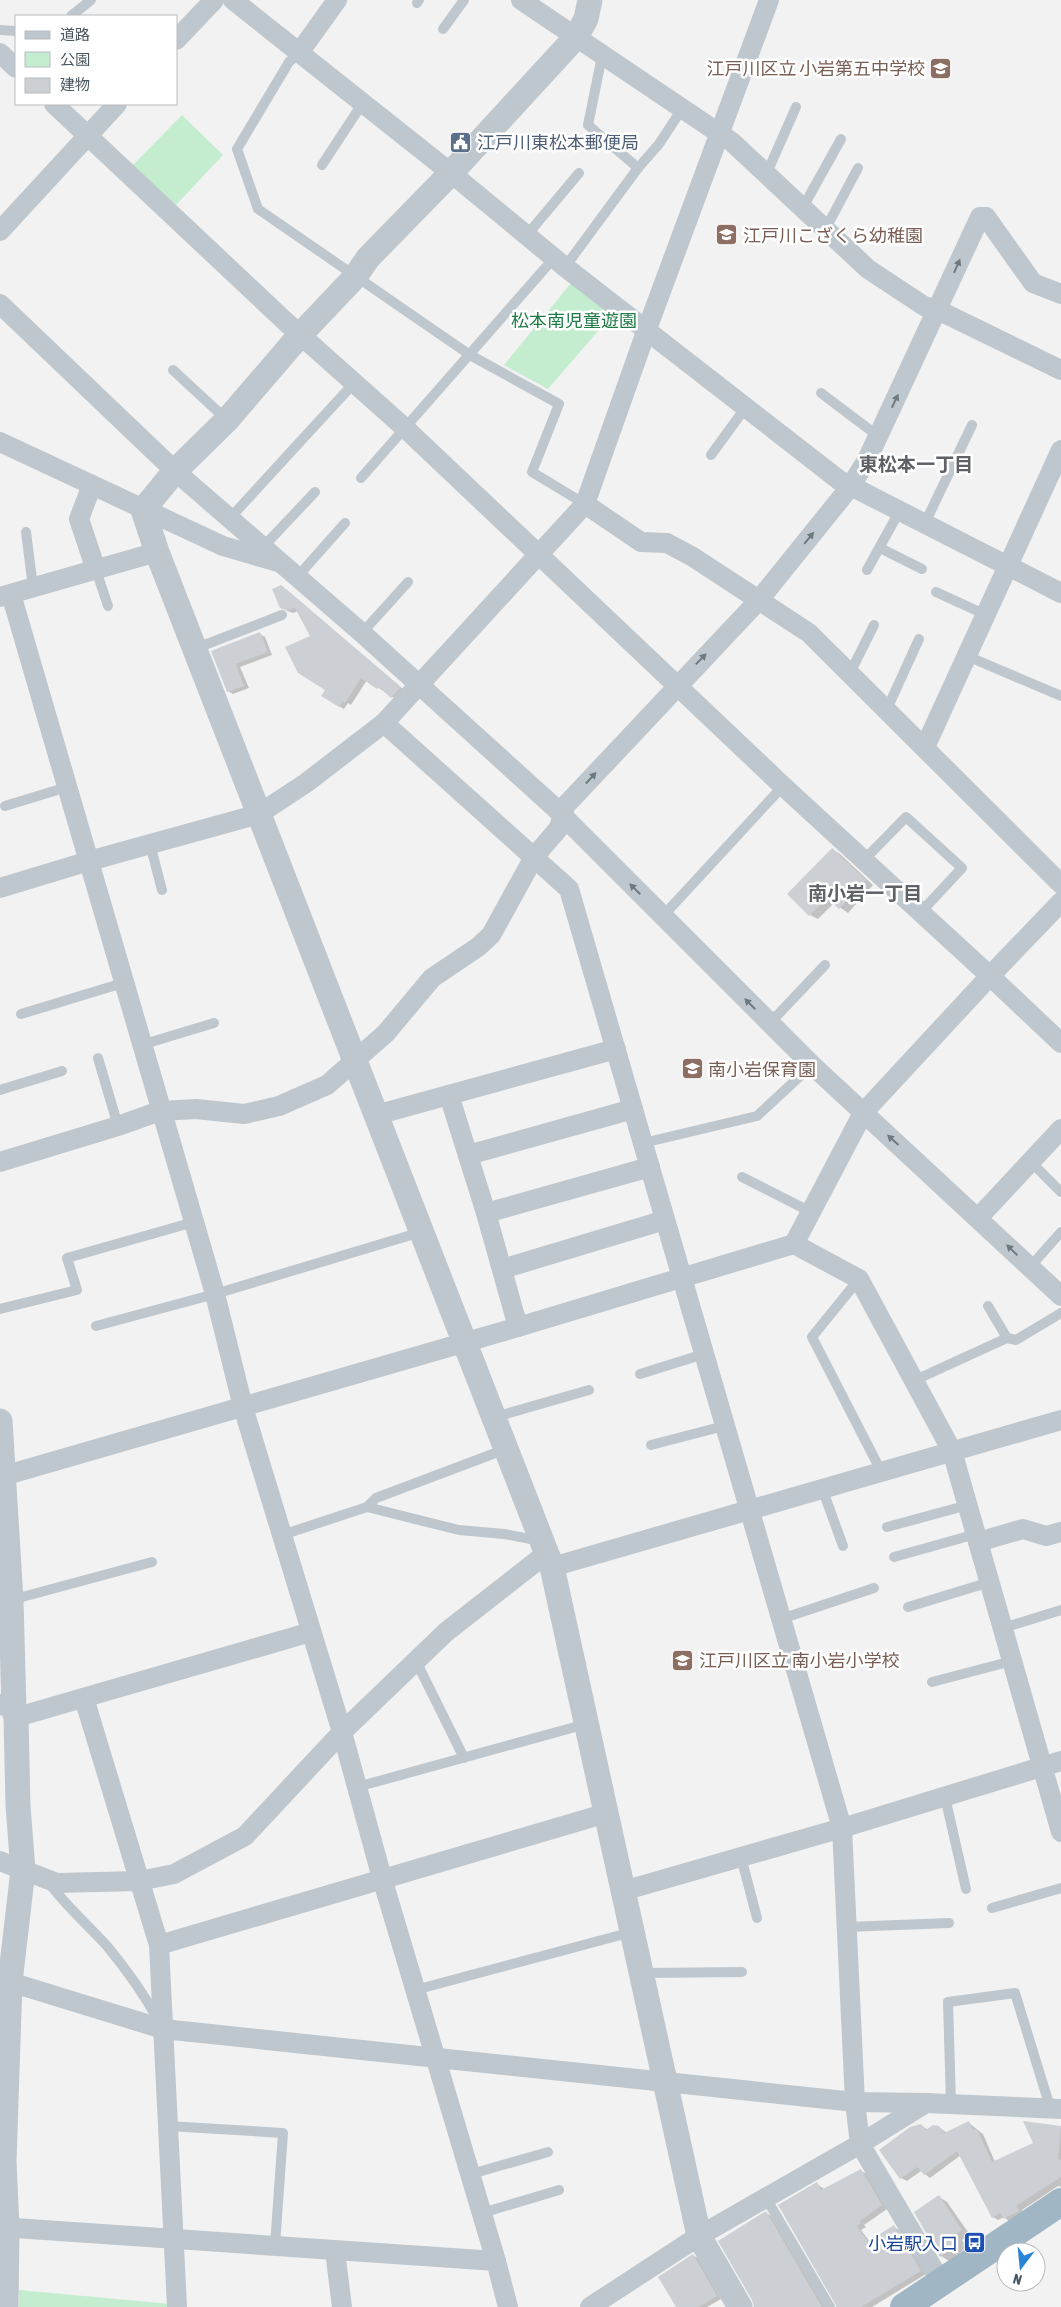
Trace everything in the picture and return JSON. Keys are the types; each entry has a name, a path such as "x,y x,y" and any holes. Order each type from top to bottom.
{"highway":[{"path":"904,2307 1061,2202"}],"street":[{"path":"178,38 214,0"},
{"path":"233,0 451,173 559,262 850,487 900,510 1061,593"},
{"path":"299,53 337,0"},
{"path":"521,0 732,142 868,269 924,306 1061,370"},
{"path":"143,510 175,471 227,420 300,335 355,277 368,258 451,173 576,37 586,19 590,0"},
{"path":"0,888 89,861 259,814 306,783 384,722 586,504 647,329 769,0"},
{"path":"0,53 15,67"},
{"path":"55,105 300,335 406,429 863,861 1061,1043"},
{"path":"0,231 116,105"},
{"path":"0,1162 118,1126 160,1111 196,1109 244,1114 279,1106 327,1085 386,1033 432,978 478,947 491,935 534,857 559,828 565,806 676,685 759,600 850,487 878,436 980,217 986,217 1033,283 1061,294"},
{"path":"0,304 175,471 231,517 362,633 563,817 812,1065 1061,1296"},
{"path":"0,442 223,546 282,563"},
{"path":"926,747 1061,450"},
{"path":"92,485 79,519 96,570"},
{"path":"586,504 641,542 667,544 694,557 809,633 926,747 1061,884"},
{"path":"143,510 194,649 547,1554 587,1723 699,2236 740,2307"},
{"path":"157,552 5,595 89,861 160,1111 215,1294 243,1406 342,1732 382,1878 482,2213 508,2307"},
{"path":"384,722 568,889 842,1828 855,2102 860,2144 942,2282"},
{"path":"2,1477 465,1343 794,1244 863,1113 1061,902"},
{"path":"376,1115 616,1049"},
{"path":"449,1095 486,1213 518,1327"},
{"path":"468,1155 633,1109"},
{"path":"978,1218 1061,1129"},
{"path":"486,1213 650,1167"},
{"path":"502,1269 665,1220"},
{"path":"794,1244 859,1279 952,1451 1012,1661 1052,1764 1061,1832"},
{"path":"0,1862 57,1882 139,1880 174,1874 245,1836 342,1732 446,1632 547,1554 748,1509 1061,1420"},
{"path":"0,1421 11,1600 7,1707 16,1718 18,1806 34,1874 5,1982 2,2160 6,2307"},
{"path":"977,1538 1023,1529 1046,1536 1061,1532"},
{"path":"7,1707 24,1715 311,1632"},
{"path":"84,1698 159,1945 177,2307"},
{"path":"624,1891 842,1828 1052,1764"},
{"path":"159,1945 607,1813"},
{"path":"5,1982 164,2029 855,2102 1055,2108"},
{"path":"590,2307 699,2236 860,2144 926,2103"},
{"path":"4,2227 496,2261"},
{"path":"335,2251 342,2307"}],"lane":[{"path":"71,15 91,0"},
{"path":"443,29 464,0"},
{"path":"0,30 15,31"},
{"path":"299,53 289,62 237,149 258,209 355,277 434,328 470,355 559,404 532,472 586,504"},
{"path":"602,56 588,125 638,168"},
{"path":"322,165 362,104"},
{"path":"766,174 796,107"},
{"path":"360,478 406,429 470,355 559,262 659,144 682,109"},
{"path":"802,209 841,139"},
{"path":"825,230 858,168"},
{"path":"527,235 579,172"},
{"path":"173,370 227,420"},
{"path":"231,517 355,382"},
{"path":"821,393 878,436"},
{"path":"711,455 746,407"},
{"path":"925,523 972,425"},
{"path":"264,546 315,492"},
{"path":"867,570 900,510"},
{"path":"298,576 345,523"},
{"path":"26,532 33,587"},
{"path":"880,548 922,569"},
{"path":"96,570 108,606"},
{"path":"362,633 408,582"},
{"path":"936,592 986,615"},
{"path":"194,649 282,615"},
{"path":"850,673 874,625"},
{"path":"887,709 919,639"},
{"path":"967,656 1061,696"},
{"path":"662,917 783,786"},
{"path":"5,806 67,787"},
{"path":"863,861 906,817 913,823 962,868 920,913"},
{"path":"150,844 162,890"},
{"path":"770,1023 825,966"},
{"path":"21,1014 124,982"},
{"path":"141,1045 214,1023"},
{"path":"98,1058 118,1126"},
{"path":"643,1143 757,1116 812,1065"},
{"path":"0,1090 62,1071"},
{"path":"1030,1162 1061,1192"},
{"path":"742,1177 811,1212"},
{"path":"0,1309 77,1290 67,1258 194,1222"},
{"path":"96,1326 215,1294 421,1232"},
{"path":"1030,1267 1061,1232"},
{"path":"859,1279 812,1337 881,1471"},
{"path":"988,1306 1006,1338"},
{"path":"913,1381 1006,1338 1016,1340 1061,1313"},
{"path":"640,1374 704,1354"},
{"path":"494,1418 589,1390"},
{"path":"651,1445 724,1426"},
{"path":"282,1535 367,1506 376,1498 506,1449"},
{"path":"822,1488 842,1546"},
{"path":"887,1526 968,1505"},
{"path":"367,1506 459,1530 504,1534 547,1554"},
{"path":"894,1557 977,1538"},
{"path":"11,1600 152,1562"},
{"path":"908,1606 990,1582"},
{"path":"781,1619 874,1588"},
{"path":"1003,1628 1061,1610"},
{"path":"416,1661 464,1758"},
{"path":"932,1682 1012,1661"},
{"path":"357,1787 587,1723"},
{"path":"945,1797 966,1889"},
{"path":"741,1857 757,1918"},
{"path":"34,1874 107,1946 145,1997 164,2029"},
{"path":"992,1908 1061,1888"},
{"path":"847,1927 949,1923"},
{"path":"415,1990 632,1931"},
{"path":"642,1973 742,1972"},
{"path":"951,2104 948,2002 1015,1993 1055,2108"},
{"path":"168,2126 283,2133 275,2245"},
{"path":"470,2174 548,2152"},
{"path":"482,2213 559,2190"},
{"path":"766,2198 830,2307"}],"green space":[{"path":"182,115 223,155 176,205 132,166"},
{"name":"松本南児童遊園","path":"571,283 611,316 548,389 504,365"},
{"path":"19,2290 171,2304 171,2307 19,2307"}],"building":[{"path":"281,585 401,687 391,698 379,687 377,689 361,678 345,703 343,701 339,707 321,696 325,690 298,673 285,647 310,636 295,608 287,611 280,608 272,589"},
{"path":"260,632 268,652 236,664 244,686 227,692 211,651"},
{"path":"832,848 866,880 839,909 827,898 809,916 787,894"},
{"path":"969,2121 973,2130 977,2129 992,2162 1033,2143 1023,2121 1061,2126 1058,2161 1061,2159 1061,2177 1016,2206 1019,2211 1003,2219 1000,2213 992,2218 957,2151 924,2175 917,2167 900,2179 879,2150 910,2127 921,2124 926,2130 933,2125 939,2126 944,2133"},
{"path":"861,2169 882,2205 860,2221 861,2223 857,2226 868,2242 894,2225 921,2271 861,2307 837,2307 778,2205 817,2182 821,2190"},
{"path":"939,2195 962,2230 955,2235 959,2242 940,2257 914,2212"},
{"path":"766,2211 822,2307 754,2307 752,2300 718,2241"},
{"path":"693,2254 717,2296 699,2307 676,2307 658,2277"}],"place":[{"name":"江戸川区立 小岩第五中学校","path":"941,68"},
{"name":"江戸川東松本郵便局","path":"461,142"},
{"name":"江戸川こざくら幼稚園","path":"727,235"},
{"name":"南小岩保育園","path":"692,1069"},
{"name":"江戸川区立 南小岩小学校","path":"683,1660"},
{"name":"小岩駅入口","path":"974,2243"}],"district":[{"name":"東松本一丁目","path":"916,464"},
{"name":"南小岩一丁目","path":"865,893"}]}
